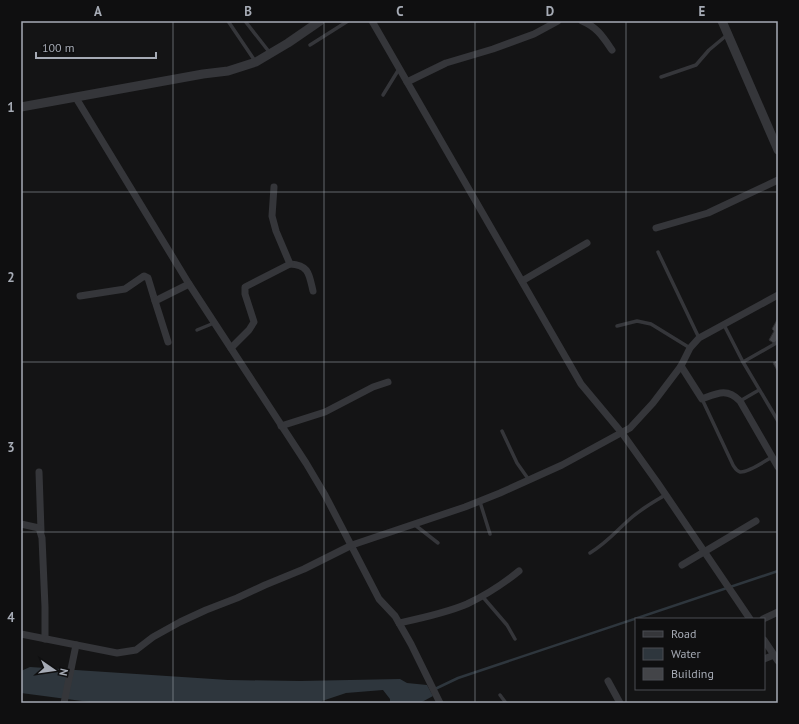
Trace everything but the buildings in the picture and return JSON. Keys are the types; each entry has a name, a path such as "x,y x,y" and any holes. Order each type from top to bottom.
{"street":[{"path":"21,107 203,74 228,72 256,62 288,43 320,21"},
{"path":"372,21 581,384 622,433 749,618"},
{"path":"407,82 446,63 493,49 534,34 558,21"},
{"path":"582,21 592,25 612,50"},
{"path":"722,21 778,150"},
{"path":"76,98 189,284 215,322 325,495 379,600 395,616 426,672 439,700"},
{"path":"656,228 708,213 778,180"},
{"path":"274,187 272,216 276,231 290,264"},
{"path":"522,281 587,243"},
{"path":"231,348 250,330 254,322 245,294 245,287 290,264 305,268 310,275 313,291"},
{"path":"80,296 125,289 134,284 141,277 144,276 148,278 168,342"},
{"path":"155,301 189,284"},
{"path":"21,634 117,653 136,650 153,637 180,622 304,569 352,545 480,502 562,465 622,433 638,420 681,366 690,348 700,338 778,295"},
{"path":"681,366 702,399 726,393 733,394 740,401 778,467"},
{"path":"281,426 325,412 373,387 388,382"},
{"path":"39,472 45,638"},
{"path":"682,565 756,521"},
{"path":"21,524 39,528 40,531"},
{"path":"399,623 466,604 503,583 519,571"},
{"path":"765,618 778,612"},
{"path":"765,642 776,658 765,659"},
{"path":"64,703 76,645"},
{"path":"608,681 620,703"}],"lane":[{"path":"228,21 256,62"},
{"path":"244,21 270,53"},
{"path":"310,45 348,21"},
{"path":"661,77 696,65 709,50 728,35"},
{"path":"383,95 399,69"},
{"path":"658,252 700,338"},
{"path":"617,326 638,321 651,324 690,348"},
{"path":"197,330 215,322"},
{"path":"723,324 759,390 778,421"},
{"path":"744,362 778,342"},
{"path":"740,401 759,390"},
{"path":"702,399 737,471 746,471 772,457"},
{"path":"502,432 516,463 529,480"},
{"path":"590,553 602,546 614,536 641,510 665,495"},
{"path":"480,502 490,534"},
{"path":"414,524 438,543"},
{"path":"482,596 507,625 515,639"},
{"path":"500,695 506,703"}],"water":[{"path":"30,667 228,680 300,681 400,679 407,683 427,685 433,696 420,703 390,703 390,699 383,690 346,693 316,703 97,703 21,693 21,671"}],"waterway":[{"path":"637,618 778,571"},
{"path":"435,689 458,678 635,619"}]}
